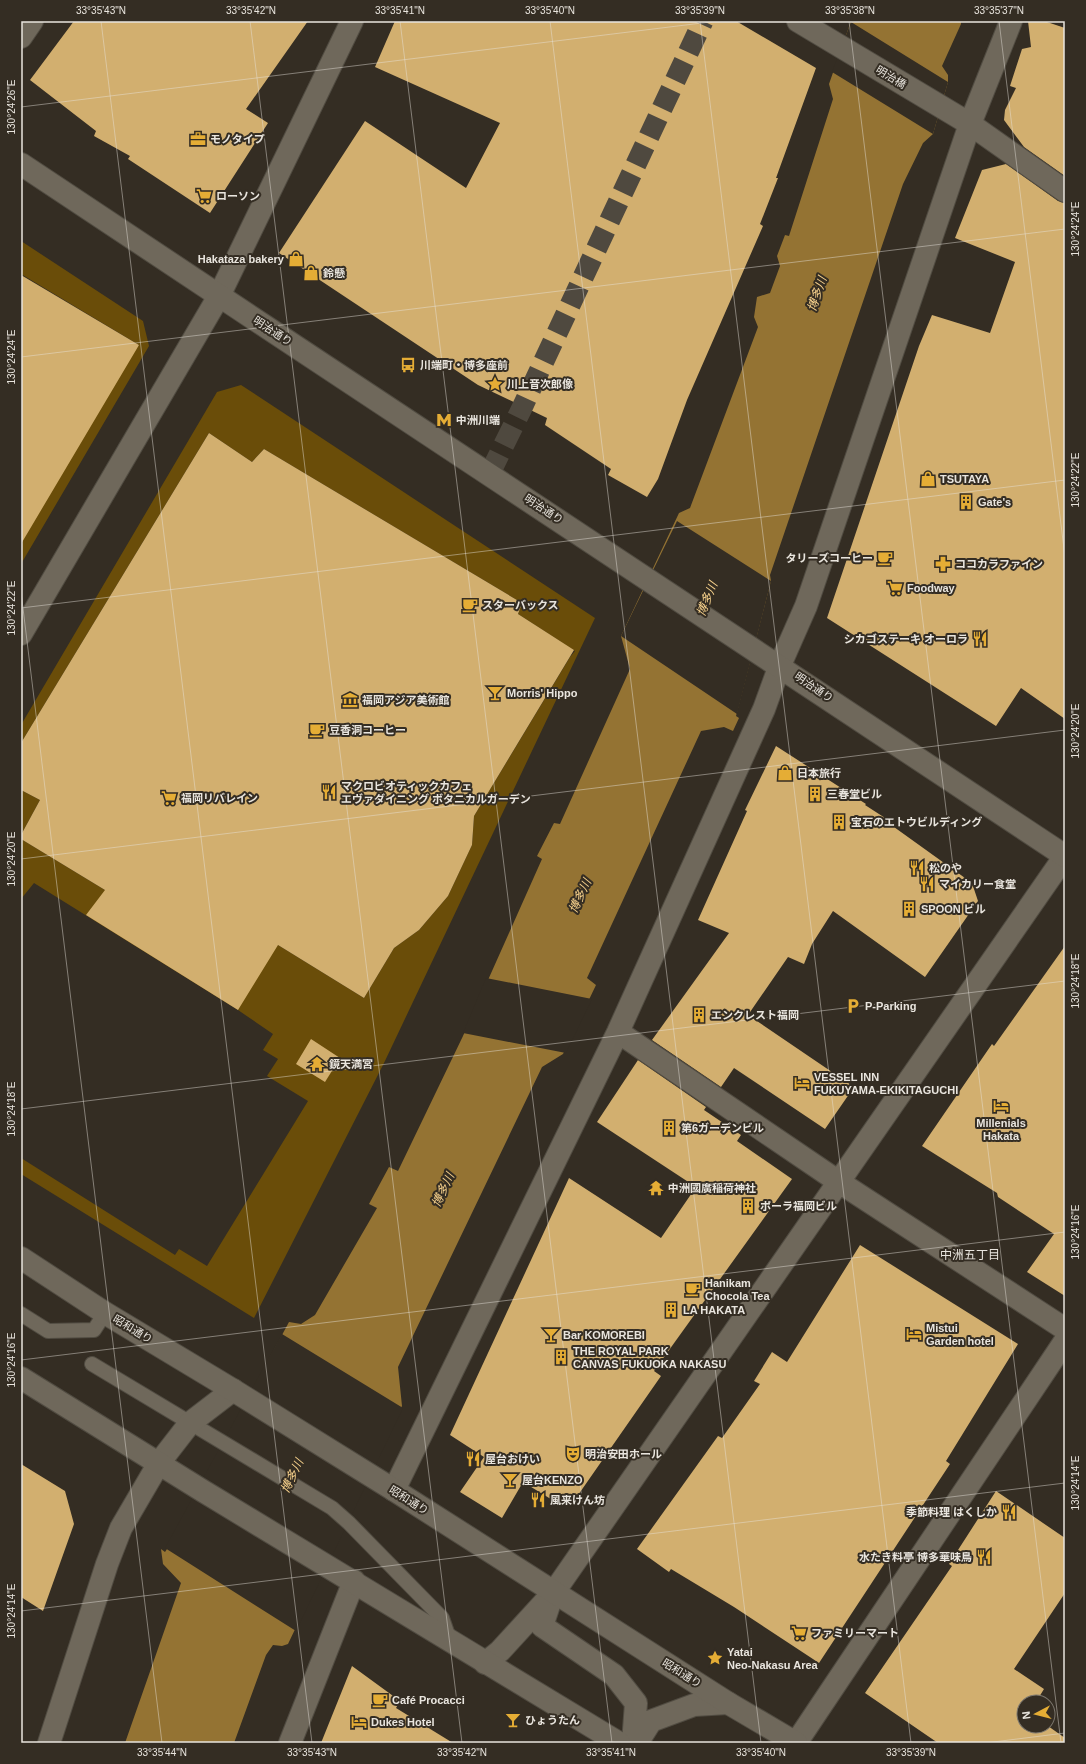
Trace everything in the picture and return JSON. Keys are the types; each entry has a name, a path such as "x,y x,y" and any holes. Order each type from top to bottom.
{"street":[{"path":"21,37 32,21"},
{"path":"21,634 219,296 352,21"},
{"name":"明治橋","path":"798,21 970,124 1065,191"},
{"path":"394,1490 618,1032 764,709 780,665 808,599 970,124 1011,21"},
{"name":"明治通り","path":"21,164 219,296 649,578 1065,856"},
{"path":"485,1663 500,1651 554,1592 1065,856"},
{"path":"618,1032 839,1182 1065,1329"},
{"name":"昭和通り","path":"21,1258 105,1313 234,1390 728,1702 796,1743"},
{"path":"796,1743 1065,1341"},
{"path":"21,1378 192,1484 354,1581 485,1663 619,1743"},
{"path":"49,1743 107,1564 121,1528 159,1463 190,1423 234,1390"},
{"path":"290,1743 354,1581"},
{"path":"554,1592 542,1626 614,1675 636,1702 633,1743"},
{"path":"637,1743 651,1721 694,1705 728,1702"}],"lane":[{"path":"21,1314 48,1331 94,1330 105,1313"},
{"path":"92,1364 332,1508 442,1618 450,1641"}],"shaded area":[{"path":"21,241 143,321 149,346 21,564 21,451 139,345 21,274"},
{"path":"241,385 595,618 384,1063 254,1318 21,1174 21,1158 175,1255 179,1249 207,1266 308,1101 267,1076 278,1059 263,1050 273,1034 238,1010 34,883 21,899 21,839 105,890 278,945 364,998 394,948 419,930 448,896 472,845 474,816 575,651 518,614 522,603 264,449 252,462 209,433 21,743 21,725 217,392"},
{"path":"21,790 40,800 21,835"}],"water":[{"name":"博多川","path":"851,21 961,21 961,24 942,66 948,75 948,82 933,134 923,143 903,184 770,575 771,581 736,716 739,718 733,731 724,727 701,731 587,978 596,985 563,1054 542,1067 398,1367 402,1406 288,1644 282,1646 273,1645 266,1655 234,1743 125,1743 181,1583 163,1564 161,1549 165,1552 167,1549 289,1322 301,1324 315,1315 377,1208 369,1204 389,1167 398,1171 463,1036 542,859 537,856 554,823 560,824 630,669 621,636 679,513 690,508 758,327 754,317 757,297 770,293 780,266 777,256 785,235 789,236 833,99 829,84"}],"pier":[{"path":"851,22 948,82 933,134 832,72"},
{"path":"677,521 771,581 737,714 621,636"},
{"path":"486,978 592,999 566,1053 463,1033"},
{"path":"282,1334 403,1408 296,1631 165,1548"}],"building":[{"path":"74,21 308,21 246,109 268,123 210,213 128,159 130,156 94,136 96,131 30,80"},
{"path":"395,21 736,21 816,68 776,178 778,178 760,224 763,226 687,400 658,479 647,497 608,475 611,469 545,425 547,418 478,385 279,253 365,121 466,188 500,123 375,67"},
{"path":"1028,21 1044,21 1065,28 1065,176 1024,147 1004,120 1005,110 1016,88 1010,86 1022,49 1031,47"},
{"name":"Gate's","path":"1006,164 1058,201 1065,203 1065,719 1021,688 996,726 827,618 919,346 932,315 990,333 1015,262 955,238 982,170"},
{"path":"21,275 139,345 21,544"},
{"path":"209,433 252,462 264,449 522,603 518,614 574,650 474,816 472,845 448,896 419,930 394,948 364,998 278,945 238,1010 86,915 105,890 21,839 21,835 40,800 21,790 21,743"},
{"path":"776,746 866,804 865,805 896,825 894,827 972,883 978,901 925,977 833,911 812,944 804,964 788,957 748,1015 854,1087 825,1129 734,1068 721,1087 652,1040 729,933 698,920 747,811 745,810"},
{"path":"1065,946 1065,1296 1027,1272 1054,1234 998,1197 997,1193 922,1146 992,1044 994,1046"},
{"path":"311,1039 340,1058 325,1082 296,1064"},
{"path":"638,1060 706,1107 704,1110 741,1135 737,1141 792,1179 654,1371 661,1376 576,1498 554,1501 523,1482 502,1518 460,1492 484,1457 450,1435 569,1178 661,1238 696,1187 597,1122"},
{"path":"860,1245 1018,1344 946,1461 950,1464 819,1663 734,1607 671,1569 669,1572 637,1549 718,1436 722,1438 760,1384 754,1381 772,1352 787,1362"},
{"path":"21,1464 65,1491 74,1524 43,1611 21,1597"},
{"path":"996,1491 1065,1538 1065,1593 1014,1669 1044,1689 1041,1694 1016,1694 1016,1734 1056,1734 1056,1732 1065,1738 1065,1743 938,1743 865,1693 952,1566 949,1564"},
{"name":"Dukes Hotel","path":"352,1666 400,1701 396,1708 453,1743 321,1743"}],"tunnel":[{"path":"490,473 703,21"}],"place":[{"name":"モノタイプ","path":"198,139"},
{"name":"ローソン","path":"204,196"},
{"name":"Hakataza bakery","path":"296,259"},
{"name":"鈴懸","path":"311,273"},
{"name":"川端町・博多座前","path":"408,365"},
{"name":"川上音次郎像","path":"495,384"},
{"name":"中洲川端","path":"444,420"},
{"name":"TSUTAYA","path":"928,479"},
{"name":"Gate's","path":"966,502"},
{"name":"タリーズコーヒー","path":"885,558"},
{"name":"ココカラファイン","path":"943,564"},
{"name":"Foodway","path":"895,588"},
{"name":"スターバックス","path":"470,605"},
{"name":"シカゴステーキ オーロラ","path":"980,639"},
{"name":"Morris' Hippo","path":"495,693"},
{"name":"福岡アジア美術館","path":"350,700"},
{"name":"豆香洞コーヒー","path":"317,730"},
{"name":"日本旅行","path":"785,773"},
{"name":"マクロビオティックカフェ エヴァダイニング ボタニカルガーデン","path":"329,792"},
{"name":"三春堂ビル","path":"815,794"},
{"name":"福岡リバレイン","path":"169,798"},
{"name":"宝石のエトウビルディング","path":"839,822"},
{"name":"松のや","path":"917,868"},
{"name":"マイカリー食堂","path":"927,884"},
{"name":"SPOON ビル","path":"909,909"},
{"name":"P-Parking","path":"853,1006"},
{"name":"エンクレスト福岡","path":"699,1015"},
{"name":"鏡天満宮","path":"317,1064"},
{"name":"VESSEL INN FUKUYAMA-EKIKITAGUCHI","path":"802,1083"},
{"name":"Millenials Hakata","path":"1001,1106"},
{"name":"第6ガーデンビル","path":"669,1128"},
{"name":"中洲國廣稲荷神社","path":"656,1188"},
{"name":"ポーラ福岡ビル","path":"748,1206"},
{"name":"Hanikam Chocola Tea","path":"693,1289"},
{"name":"LA HAKATA","path":"671,1310"},
{"name":"Mistui Garden hotel","path":"914,1334"},
{"name":"Bar KOMOREBI","path":"551,1335"},
{"name":"THE ROYAL PARK CANVAS FUKUOKA NAKASU","path":"561,1357"},
{"name":"明治安田ホール","path":"573,1454"},
{"name":"屋台おけい","path":"473,1459"},
{"name":"屋台KENZO","path":"510,1480"},
{"name":"風来けん坊","path":"538,1500"},
{"name":"季節料理 はくしか","path":"1009,1512"},
{"name":"水たき料亭 博多華味鳥","path":"984,1557"},
{"name":"ファミリーマート","path":"799,1633"},
{"name":"Yatai Neo-Nakasu Area","path":"715,1658"},
{"name":"Café Procacci","path":"380,1700"},
{"name":"ひょうたん","path":"513,1720"},
{"name":"Dukes Hotel","path":"359,1722"}],"district":[{"name":"中洲五丁目","path":"970,1255"}]}
